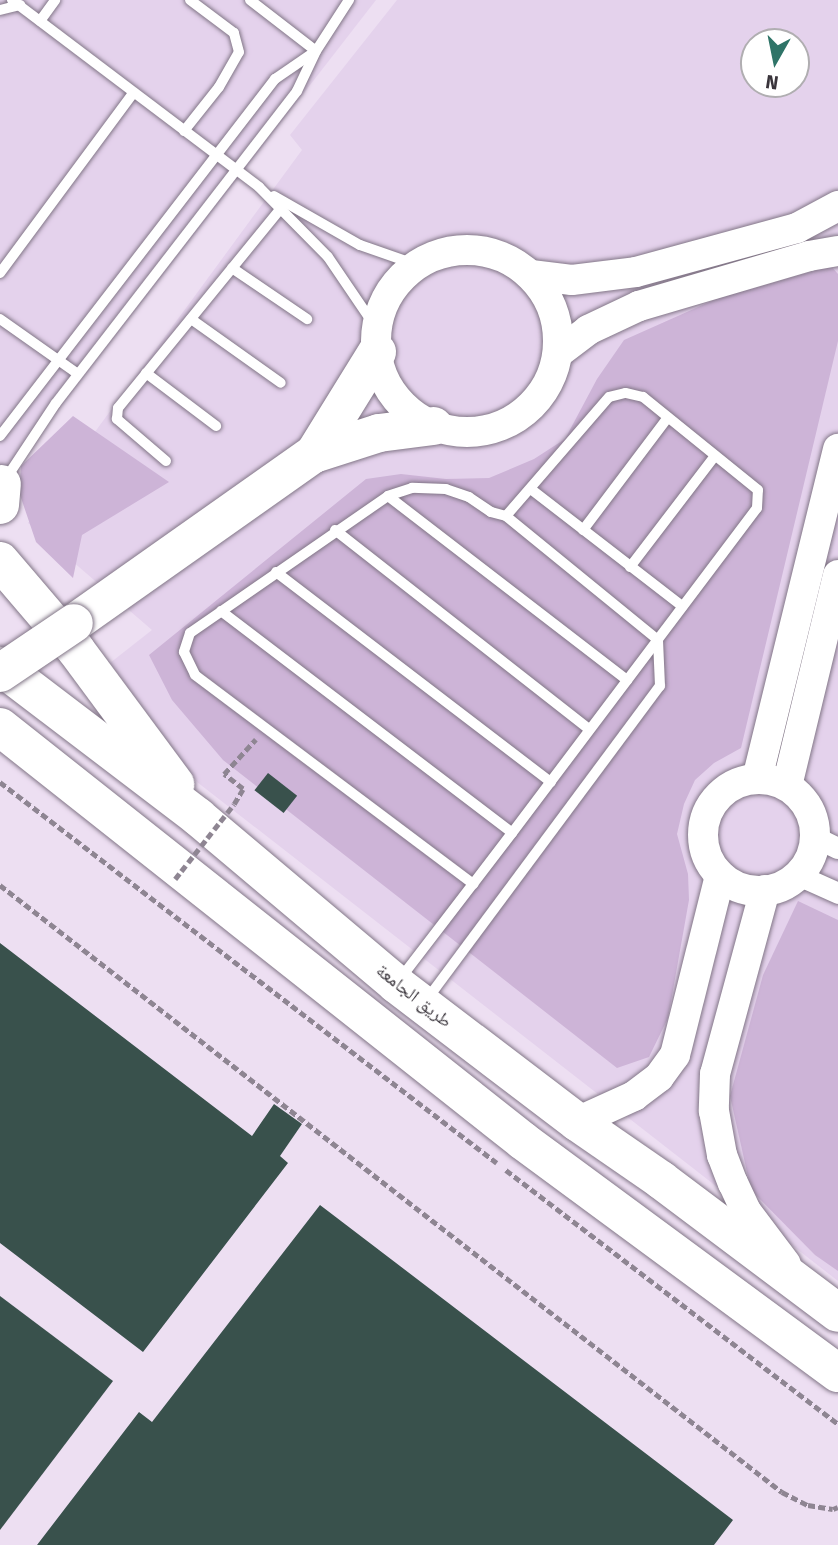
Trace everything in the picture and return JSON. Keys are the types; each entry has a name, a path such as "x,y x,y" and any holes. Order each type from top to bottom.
{"highway":[{"path":"314,454 377,340"},
{"path":"0,673 314,454 379,433 434,426"},
{"path":"0,561 76,650 198,817"},
{"name":"طريق الجامعة","path":"0,666 198,817 301,907 410,994 577,1122 661,1180 838,1313"},
{"path":"0,727 523,1141 838,1373"}],"street":[{"path":"531,275 572,281 636,272 797,228 838,206"},
{"path":"476,251 511,261 531,275 554,311 558,353 552,376 540,396 524,413 481,431 457,431 434,426 413,414 395,397 383,375 377,340 384,304 398,282 417,265 439,254 476,251"},
{"path":"558,353 588,330 639,306 796,259 838,251"},
{"path":"757,779 838,449"},
{"path":"787,786 838,575"},
{"path":"757,779 787,786 808,808 827,843 810,858 798,875 777,888 741,888 720,876 704,848 706,815 726,789 757,779"},
{"path":"798,875 838,893"},
{"path":"577,1122 634,1096 659,1077 675,1055 720,876"},
{"path":"765,890 715,1074 714,1111 722,1155 746,1211 805,1289"}],"lane":[{"path":"40,21 55,0"},
{"path":"184,131 219,87 239,52 234,33 190,0"},
{"path":"250,0 316,51"},
{"path":"1,492 78,374 235,167 297,91 316,51 349,0"},
{"path":"0,10 16,3 259,187 328,257 377,340"},
{"path":"0,436 275,79 316,51"},
{"path":"0,273 133,93"},
{"path":"259,187 360,245 417,265"},
{"path":"166,461 117,419 118,408 281,208"},
{"path":"232,268 307,320"},
{"path":"0,318 57,362 78,374"},
{"path":"191,318 281,383"},
{"path":"146,373 216,426"},
{"path":"410,994 473,884 757,508 758,490 643,397 625,393 609,397 531,491 506,516"},
{"path":"583,530 668,417"},
{"path":"631,567 715,456"},
{"path":"410,994 660,686 658,640 506,516 491,512 470,497 446,489 412,488 388,496 276,572 190,634 184,652 195,675 473,884"},
{"path":"531,491 682,606"},
{"path":"388,496 627,680"},
{"path":"335,530 589,730"},
{"path":"276,572 551,782"},
{"path":"222,611 512,833"}],"path":[{"path":"175,879 243,789 224,774 267,729"},
{"path":"0,782 158,902"},
{"path":"0,885 782,1492 808,1505 834,1509 838,1507"}],"shaded area":[{"path":"0,0 376,0 0,485"},
{"path":"397,0 838,0 838,1281 197,782 110,663 152,630 28,523 302,150 290,135"},
{"path":"831,266 838,274 838,341 741,748 714,763 695,780 684,804 677,834 688,874 689,900 668,1018 649,1057 617,1068 223,760 172,700 149,655 366,479 401,474 446,479 489,478 534,459 565,439 597,379 624,340 716,299"},
{"path":"73,416 169,482 82,535 73,578 36,542 19,492 21,466"},
{"path":"798,901 838,920 838,1271 815,1255 751,1190 730,1096 763,975"}],"building":[{"path":"268,773 297,796 284,813 254,790"},
{"path":"0,943 252,1136 274,1104 302,1124 280,1156 288,1163 143,1352 0,1243"},
{"path":"320,1205 733,1520 714,1545 37,1545 139,1412 152,1422"},
{"path":"0,1296 113,1381 0,1530"}]}
